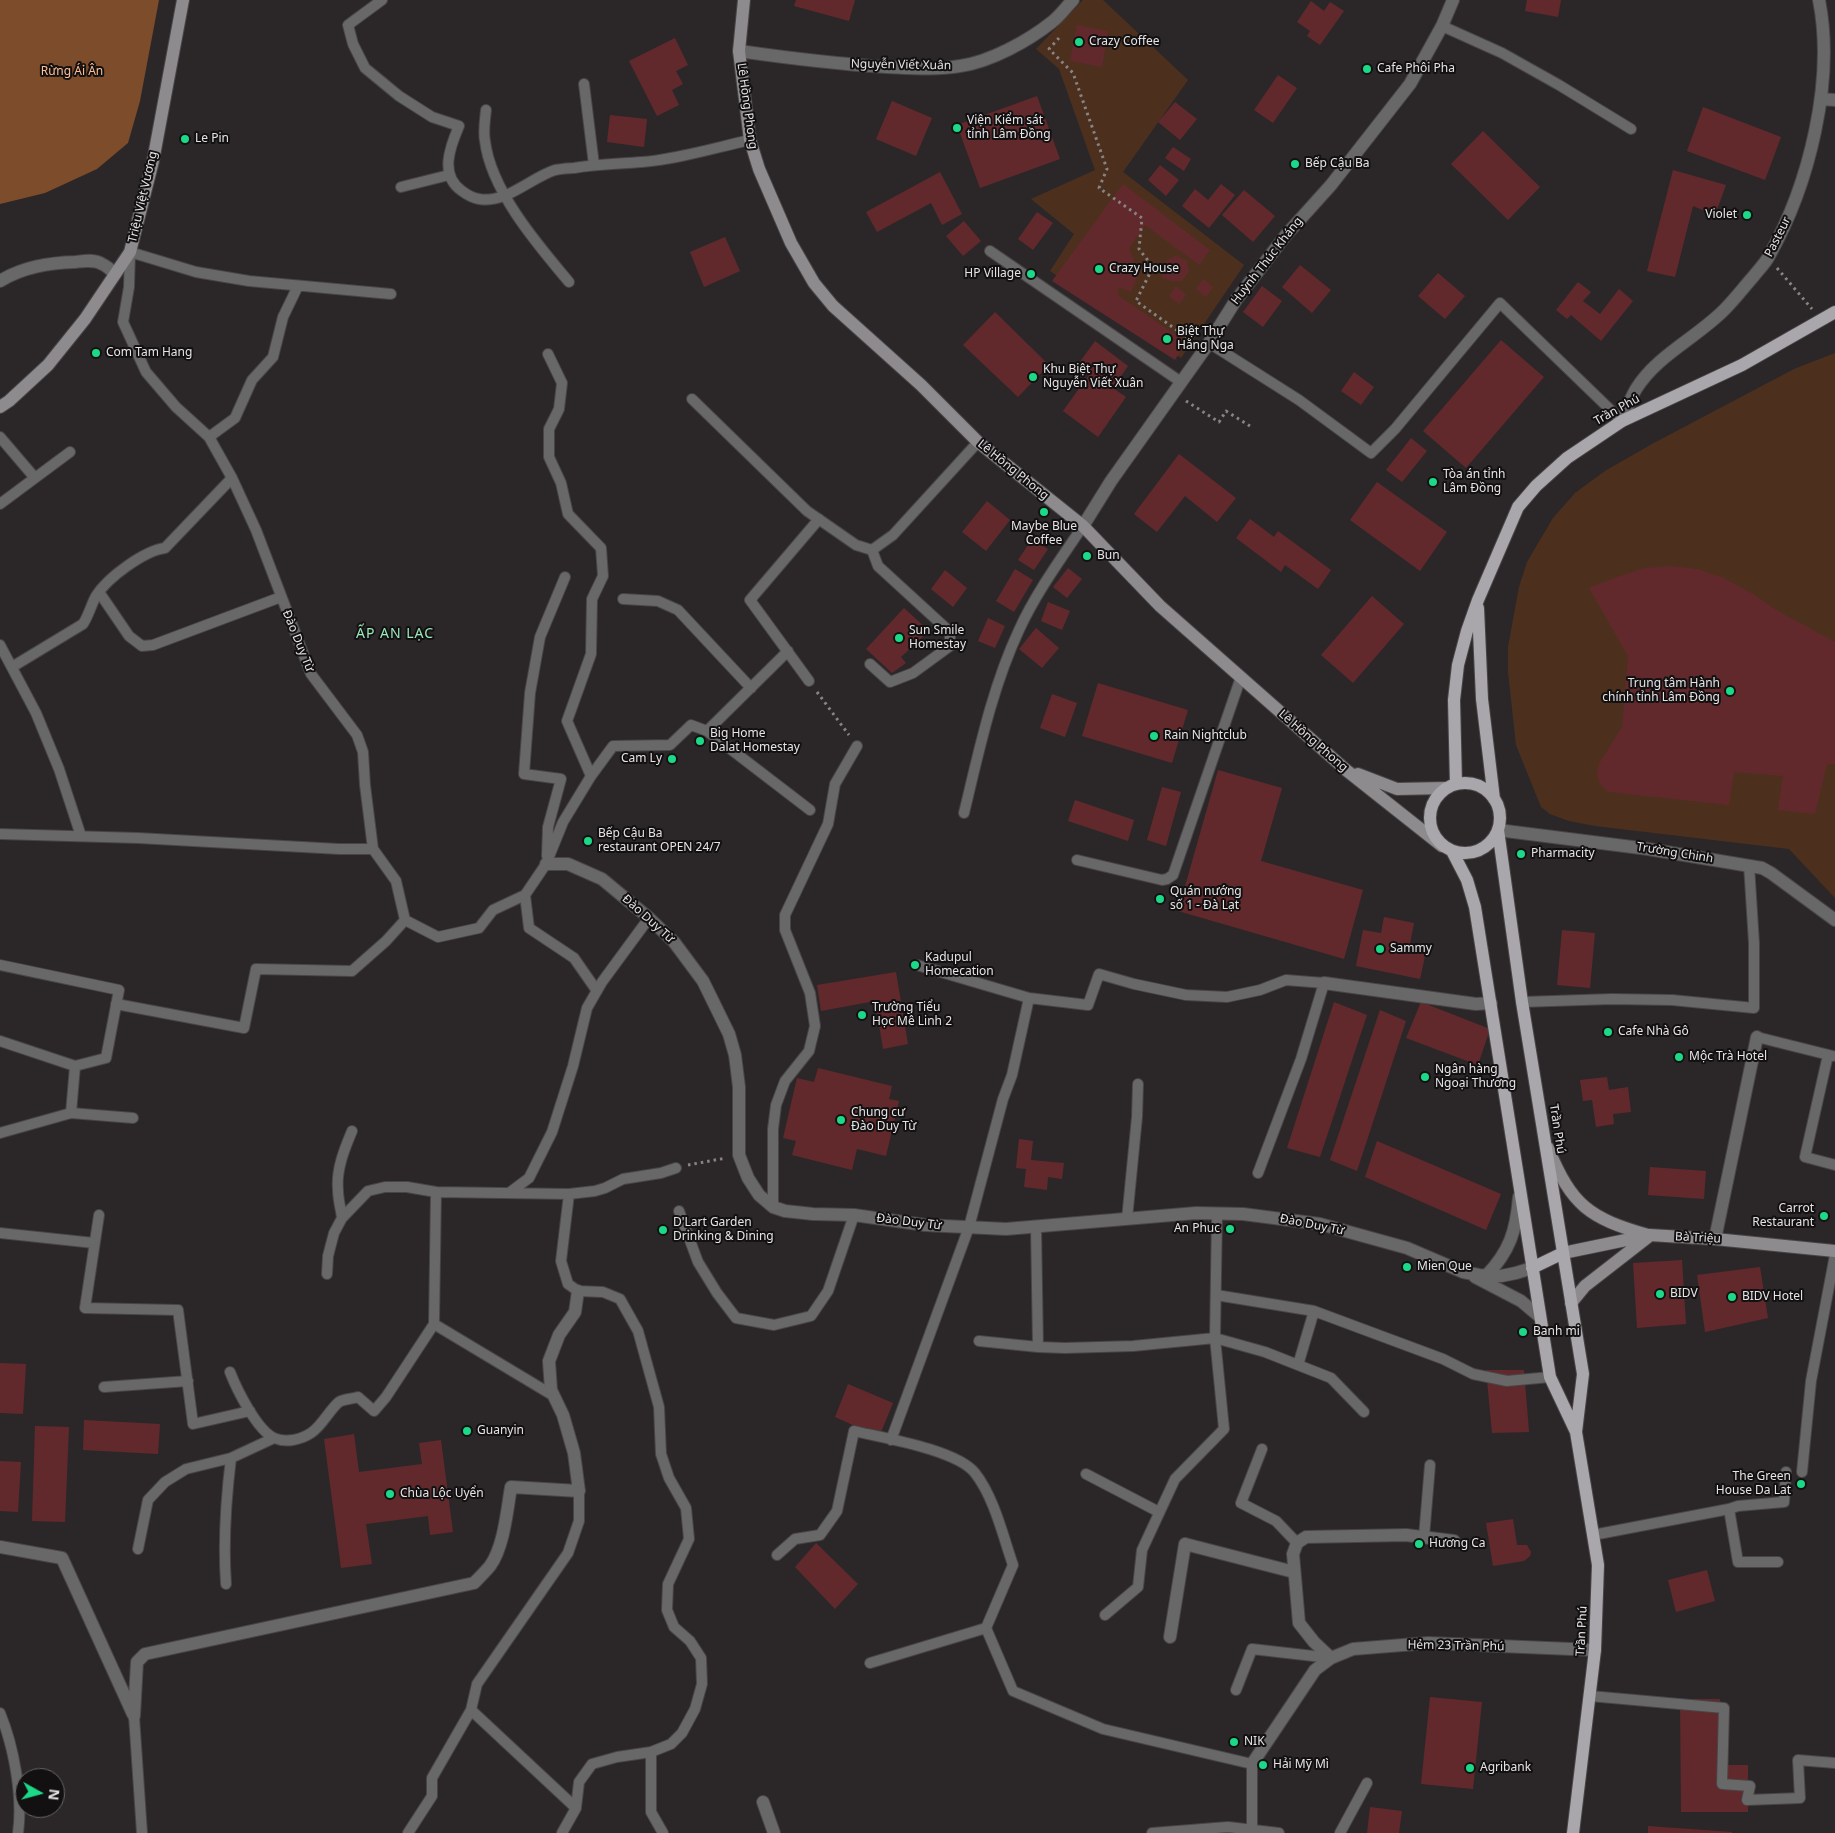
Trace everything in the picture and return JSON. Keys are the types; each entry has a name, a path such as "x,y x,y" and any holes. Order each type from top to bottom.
{"main road":[{"name":"Trần Phú","path":"1451,786 1455,691 1458,665 1464,640 1478,600 1518,508 1536,486 1567,458 1622,421 1742,364 1835,312"},
{"name":"Trần Phú","path":"1478,600 1482,699 1494,798"},
{"path":"1467,783 1477,785 1487,790 1494,798 1500,814 1498,830 1493,840 1479,850 1463,854 1447,849 1435,837 1431,827 1432,805 1438,795 1451,786 1467,783"},
{"name":"Trần Phú","path":"1498,830 1522,1002 1583,1374 1576,1432 1598,1565 1595,1650 1573,1833"},
{"name":"Trần Phú","path":"1447,849 1467,880 1475,908 1550,1378 1576,1432"},
{"path":"1532,1268 1563,1253"}],"street":[{"name":"Triệu Việt Vương","path":"0,407 10,401 48,365 85,319 130,252 152,161 184,0"},
{"name":"Lê Hồng Phong","path":"744,0 739,51 750,140 759,169 790,243 814,283 833,306 921,385 978,442 1083,526 1160,606 1346,770 1447,849"},
{"name":"Nguyễn Viết Xuân","path":"739,51 796,59 903,68 960,66 986,59 1032,37 1054,20 1073,0"},
{"name":"Huỳnh Thúc Kháng","path":"1083,526 1111,480 1207,347 1236,300 1286,235 1331,185 1410,84 1442,26 1453,0"},
{"name":"Pasteur","path":"1622,421 1636,390 1653,368 1725,309 1769,258 1792,209 1812,145 1821,99 1824,22 1819,0"},
{"path":"1821,99 1835,100"},
{"path":"0,281 11,274 38,265 65,262 92,261 102,264 115,274"},
{"path":"1346,770 1397,789 1451,786"},
{"name":"Trường Chinh","path":"1498,830 1648,849 1749,865 1771,873 1835,920"},
{"name":"Đào Duy Từ","path":"546,864 568,864 596,876 649,918 674,942 703,982 729,1034 735,1055 740,1087 739,1155 748,1178 759,1195 773,1206 785,1210 813,1214 854,1215 926,1225 1006,1228 1196,1213 1243,1214 1320,1224 1408,1248 1463,1272 1486,1276 1501,1276 1516,1274 1532,1268"},
{"path":"1324,983 1476,1004 1490,1003"},
{"path":"1715,1239 1757,1037"},
{"path":"1544,1138 1568,1190 1580,1203 1598,1217 1616,1226 1650,1236"},
{"path":"1486,1276 1508,1248 1515,1230 1520,1190"},
{"path":"1571,1303 1584,1286 1650,1236"},
{"name":"Bà Triệu","path":"1563,1253 1650,1236 1715,1239 1835,1253"},
{"path":"1463,1272 1521,1302 1540,1316"},
{"path":"134,1716 137,1662 145,1654 474,1583 490,1566 495,1557 502,1536 511,1487 579,1491 574,1452 563,1415 551,1390 550,1361 559,1335 575,1312 578,1291"},
{"path":"1331,1658 1314,1642 1299,1623 1293,1554 1297,1543 1306,1537 1406,1535 1454,1541"},
{"path":"1170,1637 1185,1544 1294,1572"},
{"path":"0,1547 62,1558 134,1716"},
{"name":"Hẻm 23 Trần Phú","path":"1252,1764 1315,1670 1331,1658 1353,1649 1428,1643 1595,1650"},
{"path":"763,1802 774,1833"}],"lane":[{"path":"382,0 348,25 353,44 365,68 399,96 432,117 459,126 448,158 449,176 456,187 467,195 479,199 506,196 556,170 667,159 750,140"},
{"path":"1442,26 1502,53 1631,129"},
{"path":"584,84 594,165"},
{"path":"486,110 484,141 493,172 534,240 569,282"},
{"path":"400,187 449,176"},
{"path":"990,251 1181,382"},
{"path":"130,252 196,272 249,281 391,294"},
{"name":"Đào Duy Từ","path":"130,252 129,287 123,322 146,372 176,407 209,437 232,478 256,530 311,674 357,735 363,752 373,849 396,881 405,920"},
{"path":"209,437 234,418 252,380 274,357 283,317 298,286"},
{"path":"1207,347 1299,400 1371,453 1395,429 1500,303 1622,421"},
{"path":"548,354 562,383 560,410 549,429 549,457 561,483 568,514 601,548 603,576 592,599 591,654 567,721 591,776"},
{"path":"692,399 807,511 856,545 872,550"},
{"path":"0,436 35,478"},
{"path":"872,550 893,535 978,442"},
{"path":"0,504 70,452"},
{"path":"12,667 83,624 99,592 117,573 155,549 165,548 232,478"},
{"path":"809,681 750,600 818,518"},
{"path":"964,813 985,724 1011,649 1035,599 1083,526"},
{"path":"870,664 890,682 913,673 950,646 950,632 878,566 872,550"},
{"path":"546,864 548,827 561,779 524,774 530,693 540,637 565,577"},
{"path":"99,592 129,636 142,646 153,645 281,597"},
{"path":"623,599 658,601 669,604 678,610 751,688"},
{"path":"0,645 36,713 59,769 81,836"},
{"path":"708,731 788,651"},
{"path":"1077,860 1162,880 1173,875 1241,677"},
{"path":"116,1004 244,1028 256,969 352,971 386,941 405,920 438,937 479,928 493,910 524,895 546,864 563,822 591,776 613,746 670,745 691,725 708,731 810,810"},
{"path":"773,1206 772,1129 776,1105 785,1081 809,1051 815,1026 810,993 785,930 785,915 828,824 835,784 857,746"},
{"path":"0,834 373,849"},
{"path":"1522,1002 1612,999 1672,1000 1754,1008 1754,943 1749,865"},
{"path":"524,895 529,928 574,958 597,991"},
{"path":"509,1193 529,1178 552,1132 573,1066 587,1008 649,918"},
{"path":"0,965 119,990 106,1058 75,1066 0,1041"},
{"path":"917,965 1029,998 1088,1005 1098,974 1186,995 1227,997 1260,990 1286,980 1324,983 1301,1059 1258,1173"},
{"path":"891,1440 969,1227 1003,1099 1012,1075 1029,998"},
{"path":"1757,1037 1832,1055 1805,1156 1835,1165"},
{"path":"71,1114 75,1066"},
{"path":"1127,1219 1137,1117 1138,1084"},
{"path":"0,1133 71,1114 133,1118"},
{"path":"342,1218 338,1190 341,1155 352,1131"},
{"path":"326,1274 334,1233 342,1218 368,1191 385,1186 407,1187 436,1192 569,1194 595,1191 623,1179 661,1174 676,1168"},
{"path":"230,1372 240,1396 250,1411 263,1430 274,1438 292,1441 311,1433 326,1419 339,1402 358,1397 374,1411 386,1397 434,1324 436,1192"},
{"path":"562,1833 576,1808 579,1782 592,1764 617,1757 651,1752 671,1744 682,1733 694,1709 702,1684 701,1658 690,1641 674,1627 667,1610 668,1584 689,1539 686,1508 669,1478 661,1454 659,1407 638,1331 620,1299 603,1292 578,1291 568,1284 561,1260 569,1194"},
{"path":"679,1210 698,1262 717,1293 736,1318 774,1325 810,1316 828,1291 854,1215"},
{"path":"1104,1615 1138,1587 1142,1550 1175,1479 1224,1429 1215,1338 1216,1214"},
{"path":"99,1215 85,1308 178,1310 193,1424 250,1411"},
{"path":"1036,1227 1038,1347"},
{"path":"0,1233 94,1243"},
{"path":"1802,1472 1811,1381 1835,1253"},
{"path":"1216,1296 1314,1311 1443,1359 1473,1374 1507,1381 1550,1378"},
{"path":"1298,1365 1314,1311"},
{"path":"434,1324 554,1396"},
{"path":"979,1341 1038,1347 1133,1346 1215,1338 1266,1352 1331,1378 1364,1412"},
{"path":"104,1387 188,1382"},
{"path":"777,1555 795,1539 820,1535 836,1510 854,1430 945,1454 974,1472 988,1493 1013,1565 986,1628 1013,1691 1103,1729 1252,1764 1252,1830"},
{"path":"138,1549 148,1500 165,1482 186,1469 231,1458 274,1438"},
{"path":"1262,1449 1241,1503 1276,1521 1297,1543"},
{"path":"226,1584 224,1559 231,1458"},
{"path":"1424,1537 1430,1465"},
{"path":"1593,1535 1738,1506 1784,1502 1786,1472"},
{"path":"1086,1474 1159,1512"},
{"path":"408,1833 432,1796 432,1778 435,1770 472,1710 478,1684 568,1553 579,1521 579,1491"},
{"path":"1729,1508 1738,1562 1778,1562"},
{"path":"870,1663 986,1628"},
{"path":"1236,1690 1252,1649 1331,1658"},
{"path":"1590,1696 1724,1708 1722,1784 1750,1786 1747,1800 1800,1798 1798,1760 1835,1763"},
{"path":"472,1710 576,1808"},
{"path":"0,1713 18,1786 20,1819 18,1833"},
{"path":"134,1716 142,1833"},
{"path":"651,1752 651,1812 663,1833"},
{"path":"1340,1833 1367,1783"},
{"path":"1152,1833 1228,1827 1279,1833"}],"path":[{"path":"1060,36 1049,49 1072,73 1107,169 1099,188 1142,218 1138,249 1153,267 1136,301 1207,347"},
{"path":"1769,258 1821,319"},
{"path":"1174,393 1219,422 1226,411 1253,428"},
{"path":"809,681 857,746"},
{"path":"676,1168 739,1155"}],"shaded area":[{"path":"1083,0 1103,0 1188,80 1123,172 1244,265 1181,358 1050,271 1074,234 1031,199 1095,170 1059,69 1036,49"},
{"path":"1835,353 1835,898 1789,849 1595,826 1569,821 1550,814 1541,807 1516,745 1508,672 1508,647 1519,587 1527,562 1553,518 1575,493 1605,471 1652,444 1794,369"}],"green space":[{"name":"Rừng Ái Ân","path":"0,0 159,0 140,101 128,143 97,169 45,193 0,204"}],"building":[{"path":"796,0 855,0 849,21 794,6"},
{"path":"1527,0 1561,0 1558,17 1525,11"},
{"path":"1311,1 1324,11 1330,2 1344,11 1320,45 1307,36 1310,31 1297,22"},
{"path":"1077,25 1108,31 1102,67 1070,61"},
{"path":"675,38 688,65 676,71 683,84 672,90 679,105 657,116 629,61"},
{"path":"1278,75 1297,88 1273,123 1254,110"},
{"path":"1037,96 1060,159 980,188 957,125"},
{"path":"892,101 932,118 916,156 876,139"},
{"path":"1175,102 1197,119 1180,140 1158,122"},
{"path":"1703,107 1781,137 1765,180 1687,151"},
{"path":"610,115 647,119 644,147 607,142"},
{"path":"1483,131 1540,187 1508,220 1451,164"},
{"path":"1173,147 1191,159 1184,171 1165,158"},
{"path":"1160,165 1179,180 1166,196 1148,180"},
{"path":"1673,170 1726,185 1715,215 1693,206 1675,277 1647,271"},
{"path":"940,172 962,214 942,225 931,203 877,232 866,212"},
{"name":"Crazy House","path":"1123,184 1210,250 1199,265 1145,225 1129,248 1139,274 1131,292 1118,287 1119,296 1186,342 1175,360 1052,281"},
{"path":"1221,184 1235,195 1209,228 1182,206 1195,189 1208,200"},
{"path":"1244,190 1275,216 1253,242 1222,215"},
{"path":"1037,212 1053,223 1033,250 1018,239"},
{"path":"964,221 981,241 963,256 946,236"},
{"path":"725,237 740,271 704,287 690,252"},
{"path":"1176,255 1187,261 1189,271 1182,281 1171,281 1161,277 1166,261"},
{"path":"1300,265 1331,290 1312,313 1282,287"},
{"path":"1438,273 1465,296 1445,319 1418,296"},
{"path":"1203,279 1213,287 1206,297 1196,289"},
{"path":"1578,282 1591,292 1583,301 1600,314 1619,289 1633,301 1601,341 1571,315 1567,319 1556,310"},
{"path":"1176,286 1186,295 1179,304 1169,296"},
{"path":"1262,286 1282,301 1263,327 1243,312"},
{"path":"995,312 1049,365 1018,397 963,345"},
{"path":"1501,340 1544,377 1466,468 1423,431"},
{"path":"1095,341 1128,366 1113,388 1126,397 1098,437 1063,411 1091,372 1079,363"},
{"path":"1354,372 1374,387 1361,405 1341,391"},
{"path":"1411,438 1427,451 1402,482 1386,470"},
{"path":"1179,454 1236,498 1217,522 1185,496 1157,532 1134,514"},
{"path":"1377,482 1447,532 1420,571 1350,520"},
{"path":"987,501 1010,520 986,551 962,532"},
{"path":"1250,519 1274,537 1278,531 1331,570 1318,589 1285,565 1281,572 1236,538"},
{"path":"1032,539 1048,549 1034,570 1018,560"},
{"name":"Trung tâm Hành chính tỉnh Lâm Đồng","path":"1671,566 1697,569 1724,578 1753,594 1776,610 1835,642 1835,764 1827,764 1815,814 1778,810 1783,776 1734,772 1729,805 1617,793 1607,791 1601,785 1597,775 1599,764 1622,727 1628,656 1589,588 1645,568"},
{"path":"1068,568 1082,579 1067,598 1053,587"},
{"path":"1015,569 1033,580 1014,612 996,601"},
{"path":"945,570 967,588 953,607 931,589"},
{"path":"1372,596 1404,624 1353,683 1321,655"},
{"path":"1048,602 1070,611 1062,630 1041,621"},
{"name":"Sun Smile Homestay","path":"904,608 929,631 901,657 906,663 892,673 866,649"},
{"path":"988,618 1005,626 995,648 978,641"},
{"path":"1036,628 1059,648 1042,668 1019,649"},
{"path":"1098,683 1188,710 1172,763 1082,736"},
{"path":"1052,694 1077,703 1065,737 1040,728"},
{"path":"1218,770 1282,788 1261,861 1363,890 1344,959 1178,911"},
{"path":"1162,787 1181,792 1166,846 1147,840"},
{"path":"1075,800 1134,820 1128,841 1068,821"},
{"path":"1384,917 1414,923 1410,944 1427,947 1420,979 1356,966 1363,930 1381,933"},
{"path":"1562,930 1595,933 1590,988 1557,985"},
{"path":"896,972 908,1044 883,1049 875,1001 821,1011 817,985"},
{"path":"1334,1002 1367,1015 1320,1157 1287,1148"},
{"path":"1421,1002 1490,1029 1478,1065 1406,1038"},
{"path":"1380,1010 1406,1021 1357,1171 1330,1160"},
{"name":"Chung cư Đào Duy Từ","path":"818,1068 892,1086 889,1099 899,1101 886,1156 857,1149 852,1170 792,1155 796,1141 783,1138 797,1078 814,1082"},
{"path":"1607,1077 1609,1090 1628,1087 1631,1112 1613,1114 1614,1124 1596,1127 1592,1100 1583,1101 1580,1080"},
{"path":"1019,1139 1033,1141 1031,1160 1064,1163 1062,1179 1048,1177 1047,1190 1024,1187 1026,1169 1016,1168"},
{"path":"1377,1141 1501,1194 1486,1230 1365,1177"},
{"path":"1650,1167 1706,1171 1704,1199 1648,1195"},
{"name":"BIDV","path":"1682,1260 1686,1324 1637,1328 1633,1263"},
{"name":"BIDV Hotel","path":"1760,1267 1768,1318 1705,1332 1697,1275"},
{"path":"0,1363 26,1364 23,1414 0,1413"},
{"path":"1486,1370 1524,1370 1529,1432 1492,1433"},
{"path":"848,1384 893,1403 879,1437 835,1417"},
{"path":"84,1420 160,1424 158,1454 83,1450"},
{"path":"35,1426 69,1427 65,1522 32,1521"},
{"name":"Chùa Lộc Uyển","path":"354,1434 359,1472 422,1464 419,1443 441,1440 453,1532 430,1535 428,1516 366,1524 372,1564 341,1568 324,1439"},
{"path":"0,1461 21,1462 18,1512 0,1511"},
{"path":"1513,1519 1517,1545 1527,1545 1531,1552 1530,1556 1524,1561 1493,1566 1486,1523"},
{"path":"816,1543 858,1584 835,1609 795,1567"},
{"path":"1707,1570 1715,1601 1676,1612 1668,1580"},
{"path":"1430,1697 1482,1702 1473,1789 1421,1784"},
{"path":"1680,1699 1720,1699 1721,1765 1748,1765 1748,1812 1681,1812"},
{"path":"1370,1807 1402,1811 1399,1833 1367,1833"},
{"path":"1648,1826 1732,1832 1732,1833 1648,1833"}],"place":[{"name":"Crazy Coffee","path":"1079,42"},
{"name":"Cafe Phôi Pha","path":"1367,69"},
{"name":"Viện Kiểm sát tỉnh Lâm Đồng","path":"957,128"},
{"name":"Le Pin","path":"185,139"},
{"name":"Bếp Cậu Ba","path":"1295,164"},
{"name":"Violet","path":"1747,215"},
{"name":"Crazy House","path":"1099,269"},
{"name":"HP Village","path":"1031,274"},
{"name":"Biệt Thự Hằng Nga","path":"1167,339"},
{"name":"Com Tam Hang","path":"96,353"},
{"name":"Khu Biệt Thự Nguyễn Viết Xuân","path":"1033,377"},
{"name":"Tòa án tỉnh Lâm Đồng","path":"1433,482"},
{"name":"Maybe Blue Coffee","path":"1044,512"},
{"name":"Bun","path":"1087,556"},
{"name":"Sun Smile Homestay","path":"899,638"},
{"name":"Trung tâm Hành chính tỉnh Lâm Đồng","path":"1730,691"},
{"name":"Rain Nightclub","path":"1154,736"},
{"name":"Big Home Dalat Homestay","path":"700,741"},
{"name":"Cam Ly","path":"672,759"},
{"name":"Bếp Cậu Ba restaurant OPEN 24/7","path":"588,841"},
{"name":"Pharmacity","path":"1521,854"},
{"name":"Quán nướng số 1 - Đà Lạt","path":"1160,899"},
{"name":"Sammy","path":"1380,949"},
{"name":"Kadupul Homecation","path":"915,965"},
{"name":"Trường Tiểu Học Mê Linh 2","path":"862,1015"},
{"name":"Cafe Nhà Gô","path":"1608,1032"},
{"name":"Mộc Trà Hotel","path":"1679,1057"},
{"name":"Ngân hàng Ngoại Thương","path":"1425,1077"},
{"name":"Chung cư Đào Duy Từ","path":"841,1120"},
{"name":"Carrot Restaurant","path":"1824,1216"},
{"name":"An Phuc","path":"1230,1229"},
{"name":"D'Lart Garden Drinking & Dining","path":"663,1230"},
{"name":"Mien Que","path":"1407,1267"},
{"name":"BIDV","path":"1660,1294"},
{"name":"BIDV Hotel","path":"1732,1297"},
{"name":"Banh mi","path":"1523,1332"},
{"name":"Guanyin","path":"467,1431"},
{"name":"The Green House Da Lat","path":"1801,1484"},
{"name":"Chùa Lộc Uyển","path":"390,1494"},
{"name":"Hương Ca","path":"1419,1544"},
{"name":"NIK","path":"1234,1742"},
{"name":"Hải Mỹ Mì","path":"1263,1765"},
{"name":"Agribank","path":"1470,1768"}],"district":[{"name":"ẤP AN LẠC","path":"395,634"}]}
